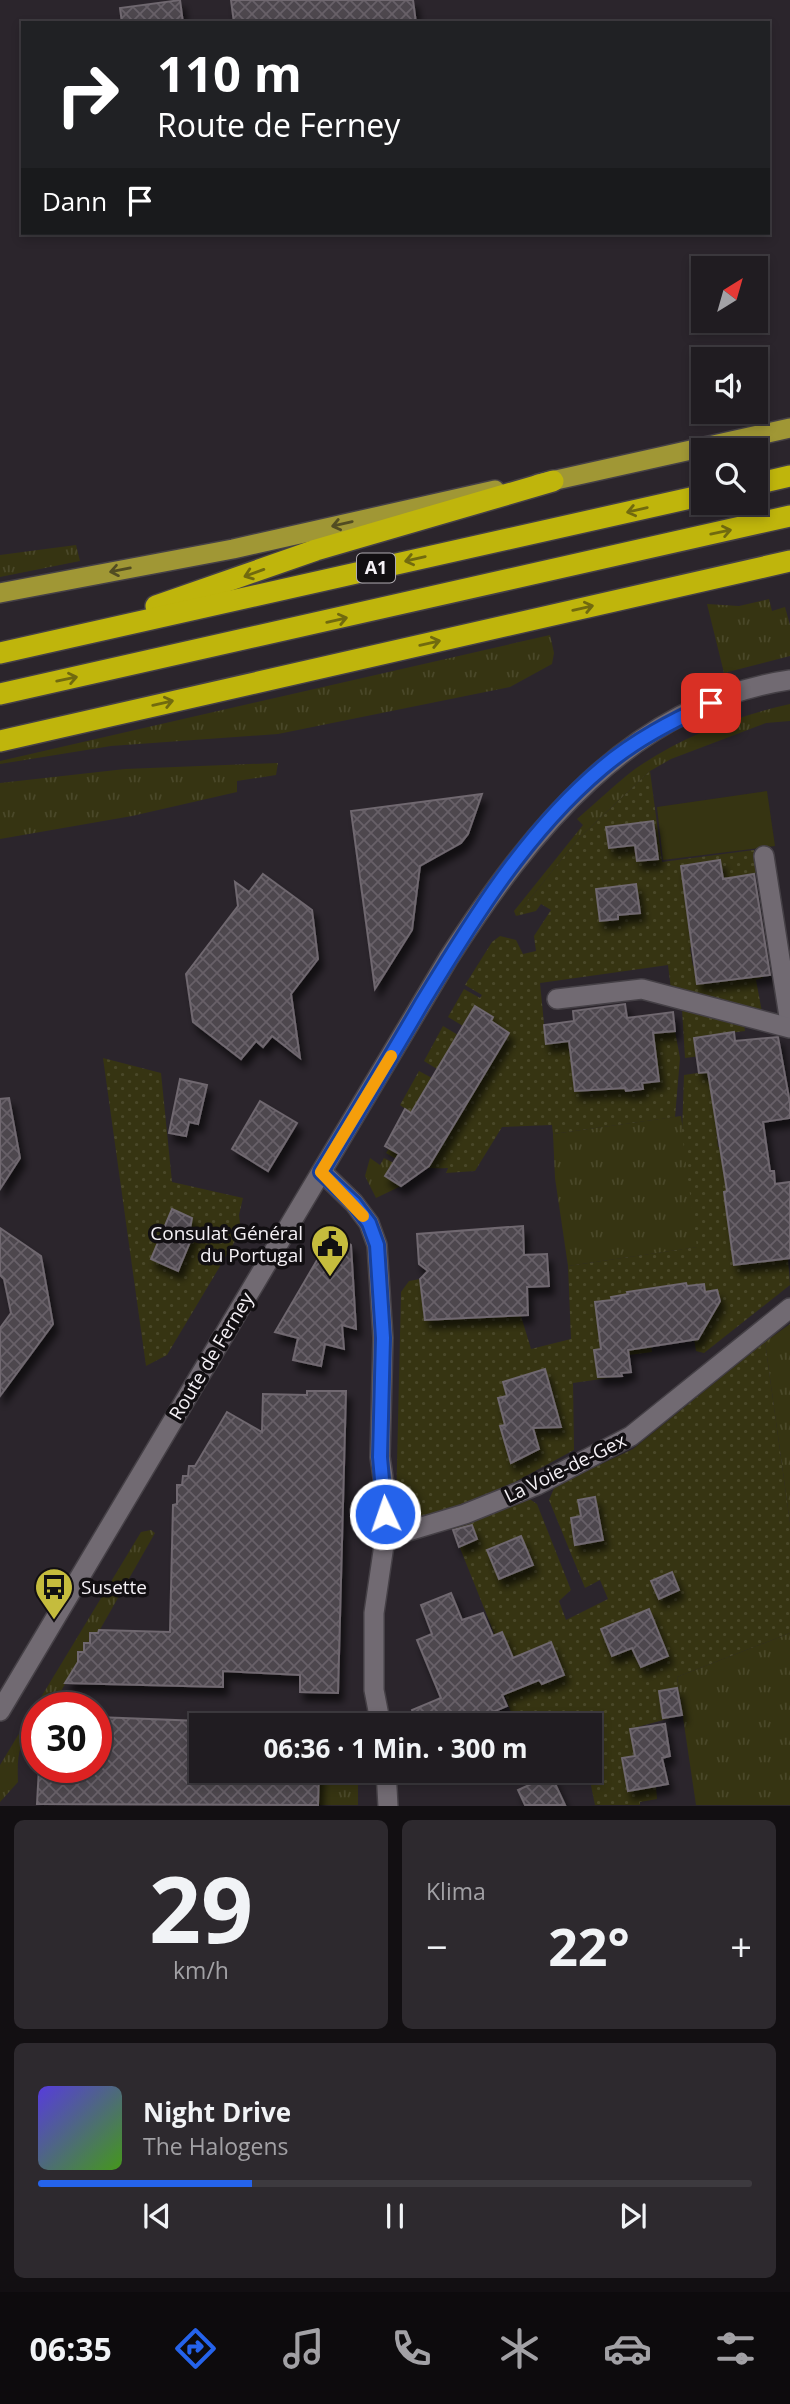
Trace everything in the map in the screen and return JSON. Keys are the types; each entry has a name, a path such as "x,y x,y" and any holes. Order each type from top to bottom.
{"highway":[{"path":"768,481 790,476"},
{"path":"48,642 316,550 553,481"},
{"name":"A1","path":"0,653 691,498"},
{"name":"A1","path":"0,694 790,516"},
{"path":"0,741 790,561"}],"main road":[{"path":"0,593 233,549 469,494 553,481 786,428"}],"street":[{"name":"Route de Ferney","path":"0,1711 473,921 520,855 573,794 626,749 666,724 729,696 790,680"},
{"path":"764,856 790,1023"},
{"path":"557,999 642,989 790,1028"},
{"path":"321,1172 354,1203 369,1223 377,1245 383,1338 380,1457 385,1490 385,1538 373,1613 374,1690 378,1713"},
{"name":"La Voie-de-Gex","path":"385,1538 465,1514 525,1490 631,1436 790,1308"},
{"path":"387,1783 388,1805"}],"green space":[{"path":"76,545 80,561 0,577 0,555"},
{"path":"769,599 772,611 785,607 790,625 790,656 724,673 707,604 739,606"},
{"path":"550,635 554,653 552,664 510,687 278,734 111,746 0,764 0,761"},
{"path":"790,704 790,721 766,723 671,759 650,771 578,839 516,916 514,911 583,825 577,819 635,769 671,747 710,729"},
{"path":"278,763 276,775 237,781 237,792 132,816 0,839 0,783 125,769"},
{"path":"650,771 662,862 754,850 758,873 738,876 742,899 690,948 693,966 737,960 761,968 763,978 756,980 762,1012 671,989 668,965 540,983 546,1044 640,1031 638,1016 653,1014 656,1033 675,1031 680,1058 675,1117 553,1134 552,1125 502,1127 475,1171 446,1173 448,1168 416,1166 386,1153 394,1141 433,1159 509,1033 491,1021 493,1017 476,1006 463,1026 448,1017 464,989 480,998 482,995 465,985 492,942 500,936 516,940 523,954 536,951 534,936 551,910 541,904 536,911 516,916 578,839"},
{"path":"767,791 775,846 663,860 657,807"},
{"path":"682,1009 744,1023 745,1031 703,1036 708,1055 685,1058"},
{"path":"443,1026 458,1035 437,1069 424,1061"},
{"path":"103,1058 161,1073 172,1182 243,1198 239,1215 241,1231 167,1355 146,1366"},
{"path":"419,1071 432,1078 411,1113 400,1105"},
{"path":"711,1071 718,1147 727,1146 728,1190 744,1263 775,1260 787,1244 790,1285 704,1353 696,1351 693,1333 651,1346 652,1352 629,1355 627,1343 618,1344 622,1376 573,1383 574,1450 513,1483 417,1522 401,1518 396,1507 401,1292 409,1281 420,1279 426,1320 521,1316 531,1349 571,1339 568,1266 697,1247 682,1134 684,1075"},
{"path":"681,1116 698,1247 568,1266 555,1178 553,1134"},
{"path":"370,1158 380,1165 384,1158 394,1163 386,1176 401,1186 376,1198 365,1176"},
{"path":"790,1324 790,1523 765,1342"},
{"path":"765,1342 790,1523 790,1633 677,1677 682,1715 630,1729 635,1756 622,1758 628,1791 656,1786 657,1799 640,1802 640,1805 595,1805 590,1783 602,1783 602,1713 511,1713 483,1639 494,1633 452,1528 528,1498 537,1504 571,1590 559,1601 566,1620 608,1599 600,1580 585,1588 549,1500 555,1486 633,1449"},
{"path":"151,1530 155,1533 98,1633 90,1633 90,1643 84,1643 84,1652 60,1692 44,1692 141,1532"},
{"path":"790,1633 790,1805 696,1805 677,1677"},
{"path":"21,1730 18,1782 0,1802 0,1765"},
{"path":"319,1783 358,1783 358,1805 318,1805"}],"building":[{"path":"180,0 183,21 122,21 120,8"},
{"path":"231,0 413,0 416,21 234,21"},
{"path":"482,794 468,834 461,843 420,866 412,930 375,989 351,811"},
{"path":"653,821 658,859 637,861 635,845 609,848 606,827"},
{"path":"720,860 723,879 754,874 770,975 697,984 681,866"},
{"path":"263,874 312,910 318,959 291,994 300,1058 272,1036 263,1047 256,1041 241,1059 193,1022 186,974 238,906 235,882 249,892"},
{"path":"636,884 640,913 618,915 618,919 600,921 596,889"},
{"path":"625,1004 627,1018 673,1012 675,1031 653,1033 659,1081 642,1083 643,1089 575,1091 569,1041 546,1044 544,1025 574,1021 573,1011"},
{"path":"475,1006 493,1017 491,1021 509,1033 429,1166 401,1186 385,1176 399,1154 385,1146 405,1109 411,1113"},
{"path":"734,1032 735,1041 778,1037 790,1103 790,1118 763,1122 770,1171 774,1171 775,1184 790,1182 790,1258 734,1265 724,1192 727,1191 708,1072 699,1073 694,1038"},
{"path":"180,1079 207,1085 198,1124 189,1122 186,1136 169,1133"},
{"path":"9,1098 20,1158 0,1189 0,1099"},
{"path":"260,1101 297,1123 268,1171 232,1149"},
{"path":"172,1209 192,1218 190,1229 195,1230 178,1271 151,1259"},
{"path":"523,1226 524,1255 547,1254 549,1286 527,1287 528,1315 425,1320 420,1279 428,1271 419,1264 417,1234"},
{"path":"0,1228 41,1256 53,1324 0,1396 0,1328 11,1313 4,1279 0,1275"},
{"name":"Consulat Général du Portugal","path":"330,1238 342,1239 351,1245 356,1329 342,1325 344,1349 325,1344 321,1366 293,1360 298,1338 275,1332"},
{"path":"686,1283 687,1286 704,1284 705,1292 717,1290 720,1301 698,1339 628,1350 631,1372 621,1373 622,1376 598,1377 594,1350 601,1349 595,1302 612,1300 611,1297 628,1294 627,1292"},
{"path":"545,1369 561,1427 533,1428 539,1449 511,1463 500,1426 505,1425 498,1398 507,1396 503,1382"},
{"path":"307,1391 346,1391 338,1693 300,1692 300,1675 223,1671 223,1687 65,1683 78,1662 78,1652 84,1652 84,1643 90,1643 90,1633 98,1633 99,1630 170,1632 173,1505 177,1504 177,1485 182,1485 183,1476 188,1476 189,1466 195,1466 227,1412 262,1432 263,1394 307,1395"},
{"path":"595,1497 603,1540 575,1545 571,1518 581,1516 578,1500"},
{"path":"472,1525 477,1539 459,1547 453,1530"},
{"path":"521,1536 533,1565 499,1579 487,1550"},
{"path":"672,1572 679,1590 659,1599 651,1581"},
{"path":"451,1593 462,1620 483,1613 493,1636 502,1632 513,1658 551,1642 564,1675 542,1684 539,1680 502,1695 507,1706 491,1713 413,1713 412,1710 441,1698 417,1640 432,1634 421,1605"},
{"path":"649,1609 668,1656 641,1667 632,1648 612,1656 601,1629"},
{"path":"677,1688 682,1715 663,1718 659,1691"},
{"path":"112,1718 189,1721 189,1783 319,1783 318,1805 37,1804 38,1783 112,1783"},
{"path":"665,1724 670,1756 662,1758 668,1784 628,1791 622,1758 635,1756 630,1729"},
{"path":"533,1783 555,1783 565,1805 525,1805 518,1790"}],"slow traffic":[{"path":"363,1216 354,1203 321,1172 391,1056"}],"place":[{"name":"Consulat Général du Portugal","path":"330,1278"},
{"name":"Susette","path":"54,1621"}],"route":[{"path":"385,1514 380,1457 383,1338 377,1245 369,1223 354,1203 321,1172 448,959 520,855 573,794 602,768 645,736 711,703"}]}
